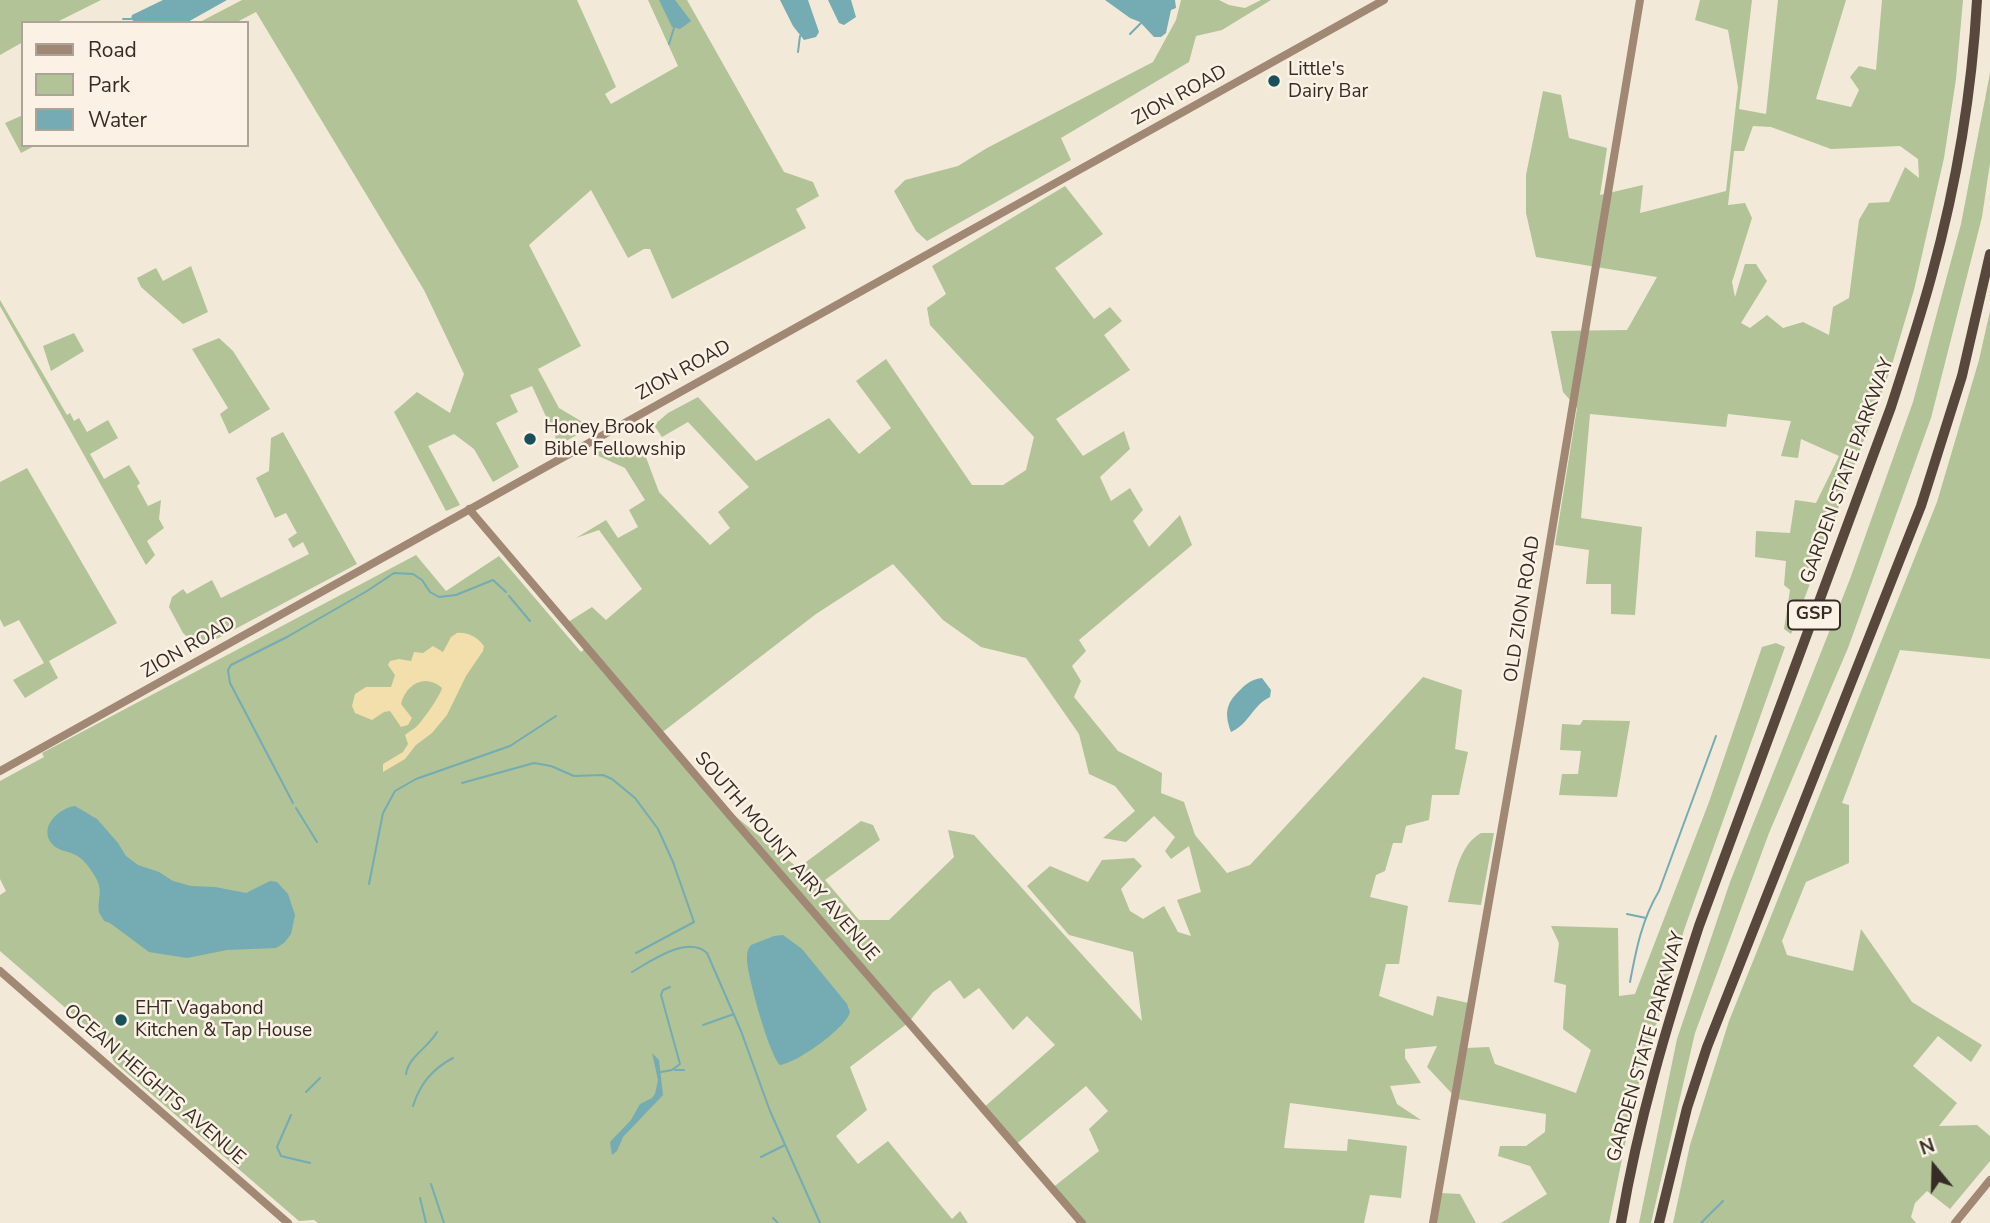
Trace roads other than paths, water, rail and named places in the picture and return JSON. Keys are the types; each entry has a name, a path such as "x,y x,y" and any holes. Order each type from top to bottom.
{"highway":[{"name":"GARDEN STATE PARKWAY","path":"1621,1223 1642,1118 1682,978 1891,407 1916,330 1944,225 1960,142 1977,0"},
{"path":"1659,1223 1687,1108 1707,1047 1887,598 1926,493 1962,376 1990,254"}],"street":[{"name":"ZION ROAD","path":"0,771 1384,0"},
{"name":"OLD ZION ROAD","path":"1433,1223 1520,723 1640,0"},
{"name":"SOUTH MOUNT AIRY AVENUE","path":"469,509 1082,1223"},
{"name":"OCEAN HEIGHTS AVENUE","path":"0,971 288,1223"},
{"path":"1955,1223 1990,1180"}],"water":[{"path":"163,0 227,0 190,21 134,21 132,15"},
{"path":"659,0 675,0 691,21 680,29 672,27"},
{"path":"780,0 808,0 819,32 816,37 804,40 793,26"},
{"path":"828,0 851,0 856,17 844,25 839,23"},
{"path":"1105,0 1175,0 1176,8 1171,10 1166,33 1161,37 1154,37 1140,22"},
{"path":"1262,678 1271,690 1270,697 1259,705 1242,725 1231,732 1228,706 1246,684"},
{"path":"75,806 97,819 126,856 138,865 159,872 173,881 246,893 270,881 277,882 288,894 295,915 291,934 276,948 227,950 187,958 149,952 104,921 99,912 99,884 91,869 76,855 54,846 48,838 47,831 52,819 63,810"},
{"path":"783,935 802,949 847,1004 850,1012 840,1027 820,1044 798,1058 780,1065 770,1046 760,1015 747,958 751,945"},
{"path":"652,1053 659,1060 663,1095 623,1137 617,1151 612,1155 610,1142 631,1120 640,1104 655,1094 658,1080"}],"waterway":[{"path":"123,19 131,19"},
{"path":"1130,34 1141,23"},
{"path":"669,44 674,28"},
{"path":"798,52 800,36"},
{"path":"293,803 230,683 228,670 231,665 287,637 394,573 413,574 422,580 430,592 439,597 456,595 493,580 506,592"},
{"path":"509,596 530,621"},
{"path":"369,884 383,813 395,791 416,779 510,746 556,716"},
{"path":"1630,982 1644,924 1659,891 1716,736"},
{"path":"462,783 534,763 551,766 574,776 603,775 635,798 658,829 694,922 636,953"},
{"path":"296,808 317,842"},
{"path":"1627,914 1646,918"},
{"path":"632,972 679,948 699,948 707,953 741,1031 770,1111 820,1223"},
{"path":"661,1072 672,1070 680,1064 661,995 663,990 670,987"},
{"path":"703,1025 734,1014"},
{"path":"406,1074 411,1062 437,1032"},
{"path":"413,1106 428,1078 453,1058"},
{"path":"675,1070 684,1070"},
{"path":"306,1092 320,1078"},
{"path":"291,1115 277,1147 281,1156 310,1163"},
{"path":"761,1157 785,1145"},
{"path":"431,1184 444,1223"},
{"path":"420,1198 426,1223"},
{"path":"1701,1223 1723,1201"},
{"path":"773,1218 778,1223"}],"place":[{"name":"Little's Dairy Bar","path":"1274,81"},
{"name":"Honey Brook Bible Fellowship","path":"530,439"},
{"name":"EHT Vagabond Kitchen & Tap House","path":"121,1020"}]}
